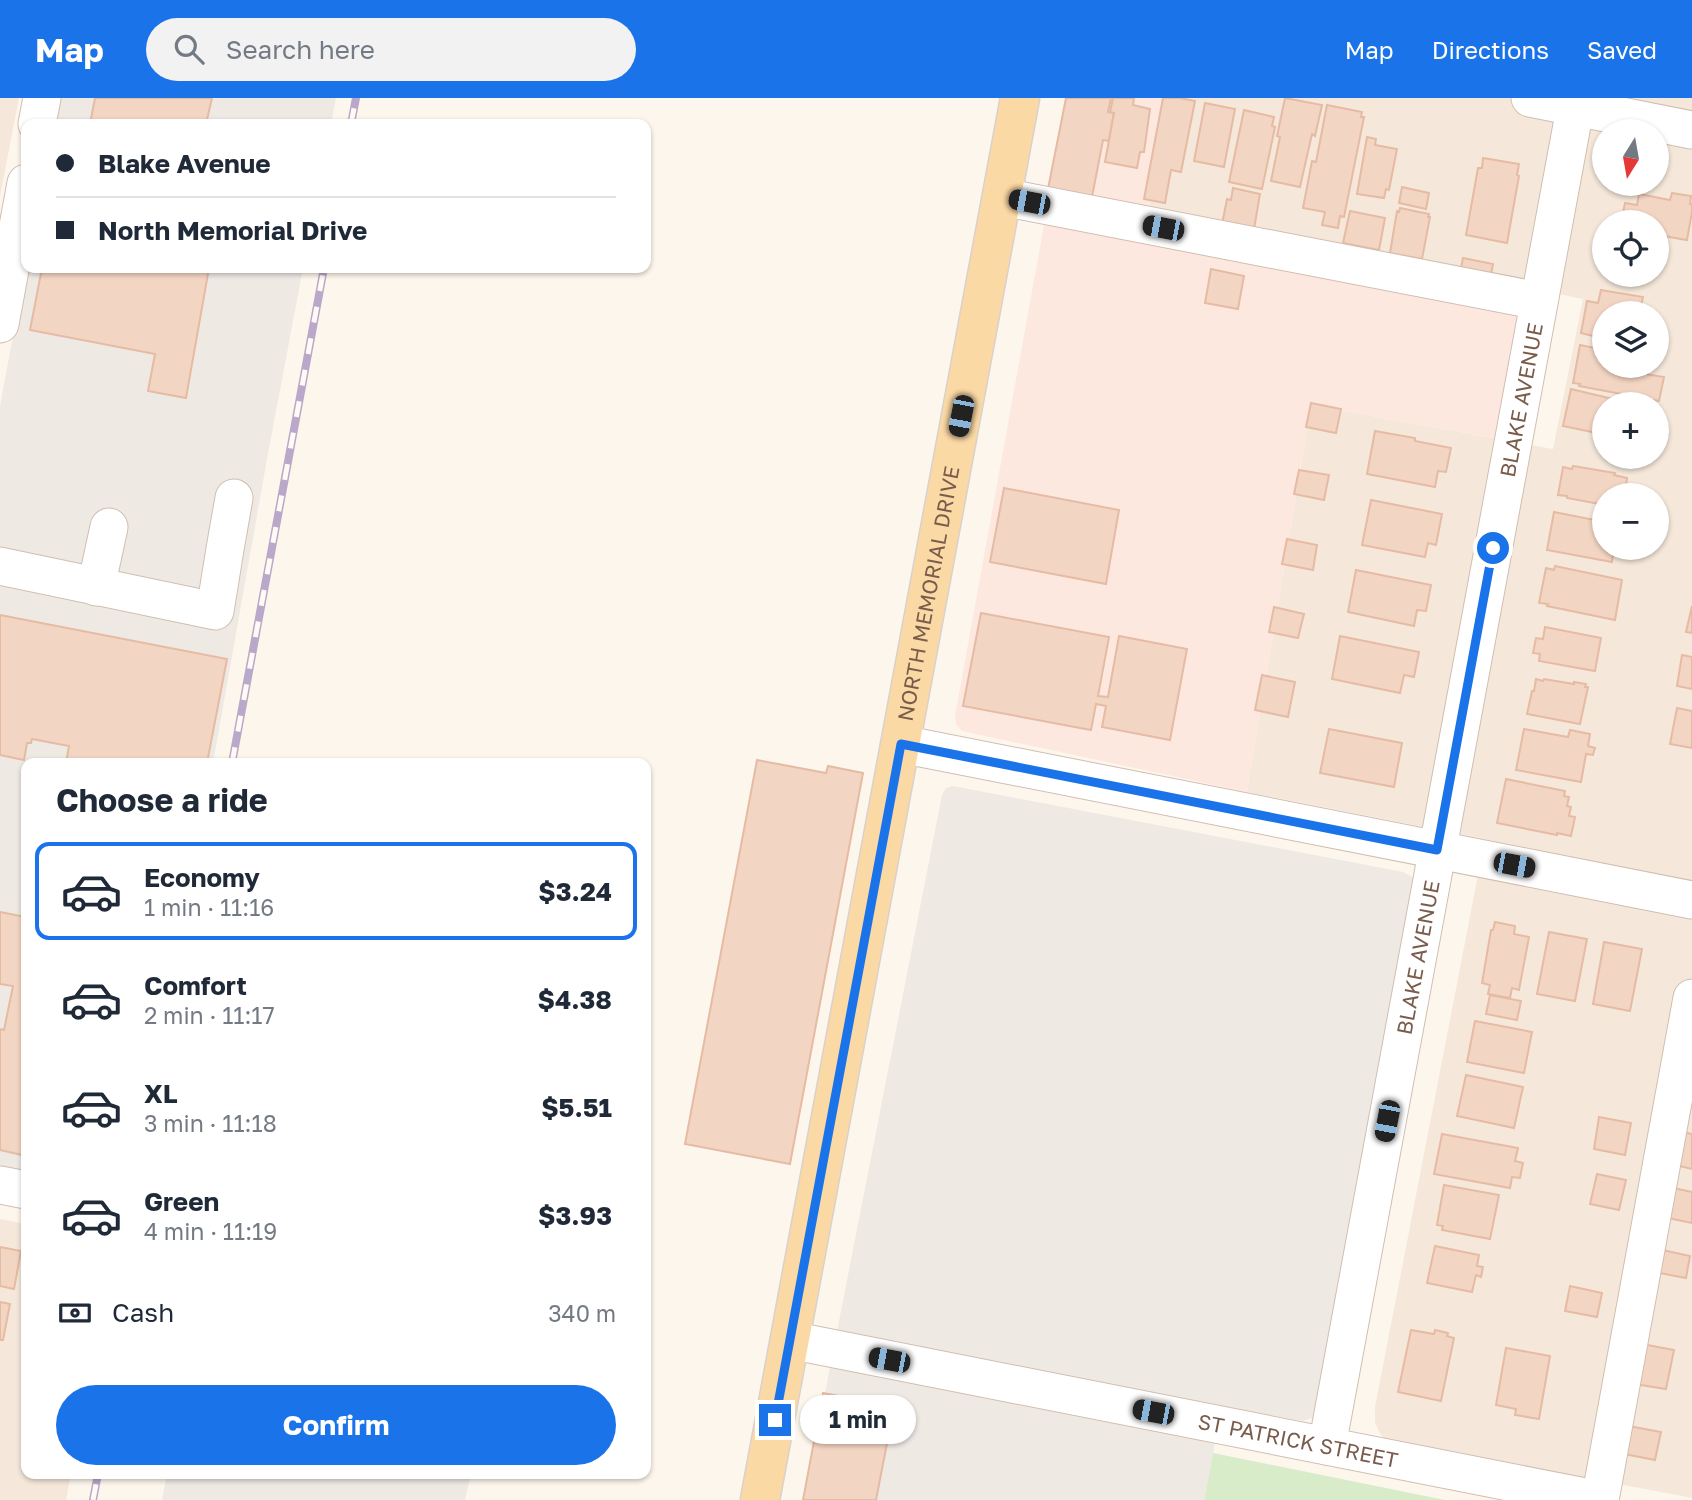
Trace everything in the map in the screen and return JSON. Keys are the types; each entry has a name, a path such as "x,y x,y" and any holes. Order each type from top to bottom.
{"main road":[{"name":"NORTH MEMORIAL DRIVE","path":"760,1500 1020,98"}],"street":[{"path":"38,119 42,98"},
{"path":"1530,98 1576,102 1692,130"},
{"name":"BLAKE AVENUE","path":"1327,1446 1576,102"},
{"path":"1002,197 1539,301"},
{"path":"0,324 21,210"},
{"path":"0,566 215,611 234,498"},
{"path":"96,587 109,527"},
{"path":"901,744 1692,900"},
{"path":"1600,1500 1692,998"},
{"path":"0,1185 21,1189"},
{"name":"ST PATRICK STREET","path":"790,1340 1600,1500"}],"shaded area":[{"path":"0,98 19,98 0,196"},
{"path":"58,98 336,98 332,119 54,119"},
{"path":"1067,98 1171,98 1148,211 1529,314 1505,440 1311,405 1247,792 962,731 956,724 955,716"},
{"path":"1171,98 1692,98 1692,1498 1392,1441 1379,1432 1375,1422 1375,1407 1485,839 1247,792 1311,405 1553,449 1583,299 1148,211"},
{"path":"25,273 302,273 214,758 21,758 21,1171 0,1167 0,406"},
{"path":"953,786 1403,872 1412,877 1419,887 1319,1416 1303,1421 1222,1406 1204,1500 804,1500 942,795 946,788"},
{"path":"0,1219 21,1223 21,1479 70,1479 66,1500 0,1500"},
{"path":"166,1479 470,1479 465,1500 162,1500"}],"green space":[{"path":"1213,1453 1445,1500 1204,1500"}],"building":[{"path":"95,98 212,98 207,119 91,119"},
{"path":"1066,98 1111,98 1108,112 1114,113 1109,141 1103,140 1091,202 1047,194"},
{"path":"1113,98 1134,98 1133,105 1150,109 1144,152 1140,152 1137,168 1105,162 1114,113 1110,112"},
{"path":"1163,98 1195,101 1181,172 1171,170 1165,203 1144,199"},
{"path":"1285,98 1322,105 1315,136 1312,134 1300,187 1271,181"},
{"path":"1205,103 1235,109 1224,167 1194,161"},
{"path":"1327,105 1362,112 1361,117 1364,117 1344,217 1340,216 1338,228 1322,225 1325,212 1303,208 1312,161 1316,162"},
{"path":"1244,110 1274,117 1272,126 1275,127 1262,189 1229,182"},
{"path":"1367,137 1376,139 1375,145 1397,149 1389,190 1386,189 1384,198 1357,194"},
{"path":"1483,158 1519,164 1507,243 1466,235 1478,168 1482,168"},
{"path":"1402,187 1429,193 1426,209 1399,203"},
{"path":"1233,188 1260,194 1252,241 1220,234 1227,199 1231,200"},
{"path":"1672,193 1691,196 1692,212 1687,240 1669,237 1669,210 1624,210 1625,203 1637,205 1639,196 1670,200"},
{"path":"1400,208 1429,214 1422,259 1390,253 1397,211 1399,212"},
{"path":"1350,211 1385,218 1379,250 1343,243"},
{"path":"1463,258 1493,264 1489,285 1459,278"},
{"path":"1211,269 1244,276 1238,309 1205,303"},
{"path":"41,273 208,273 186,398 148,391 155,354 30,330"},
{"path":"1601,290 1643,297 1642,301 1598,301"},
{"path":"1587,301 1592,302 1592,336 1581,333"},
{"path":"1580,345 1592,347 1592,378 1664,378 1661,392 1611,392 1573,383"},
{"path":"1571,389 1592,394 1592,432 1563,426"},
{"path":"1311,403 1341,409 1336,433 1306,427"},
{"path":"1375,431 1451,448 1446,472 1438,471 1435,487 1367,474"},
{"path":"1573,466 1615,473 1614,475 1627,478 1626,483 1592,483 1592,503 1558,495 1563,467 1572,469"},
{"path":"1299,470 1329,475 1324,500 1294,494"},
{"path":"1004,488 1119,510 1106,584 990,562"},
{"path":"1371,500 1442,514 1436,545 1428,543 1425,557 1362,545"},
{"path":"1554,512 1592,519 1592,558 1547,550"},
{"path":"1287,539 1317,545 1313,570 1282,564"},
{"path":"1555,566 1622,580 1615,620 1539,603 1546,568 1554,570"},
{"path":"1356,570 1431,585 1426,611 1417,610 1414,626 1348,612"},
{"path":"1692,606 1692,633 1686,632"},
{"path":"1274,607 1304,614 1298,638 1269,632"},
{"path":"981,613 1109,637 1098,696 1108,697 1119,636 1187,649 1170,740 1102,727 1106,706 1096,704 1091,730 963,706"},
{"path":"0,615 227,659 208,758 67,758 69,746 32,739 31,743 27,743 24,758 0,755"},
{"path":"1545,627 1601,638 1595,671 1539,661 1540,654 1533,653 1536,638 1543,639"},
{"path":"1340,636 1419,652 1414,677 1404,675 1400,693 1332,679"},
{"path":"1682,655 1692,657 1692,689 1677,686"},
{"path":"1262,675 1295,682 1288,717 1255,710"},
{"path":"1536,679 1586,684 1585,687 1588,687 1580,724 1527,714"},
{"path":"1677,708 1692,711 1692,748 1670,744"},
{"path":"1329,729 1402,743 1394,787 1320,773"},
{"path":"1524,729 1568,737 1570,730 1590,734 1588,746 1595,748 1593,755 1586,754 1581,782 1516,770"},
{"path":"757,760 826,773 828,766 863,773 790,1164 685,1144"},
{"path":"1506,779 1565,791 1564,796 1569,797 1567,806 1571,807 1569,816 1575,817 1571,836 1497,823"},
{"path":"0,912 21,916 21,1155 0,1150 0,1029 4,1030 13,986 0,984"},
{"path":"1495,922 1515,926 1514,934 1529,937 1519,990 1512,988 1510,998 1488,994 1490,985 1482,983 1491,930"},
{"path":"1549,932 1587,939 1575,1001 1537,994"},
{"path":"1604,942 1642,949 1630,1011 1593,1004"},
{"path":"1490,995 1521,1001 1517,1020 1486,1014"},
{"path":"1475,1021 1532,1032 1524,1073 1467,1062"},
{"path":"1466,1075 1523,1087 1514,1128 1457,1116"},
{"path":"1599,1117 1631,1123 1625,1155 1594,1149"},
{"path":"1682,1132 1692,1134 1692,1169 1675,1165"},
{"path":"1442,1134 1518,1148 1515,1161 1523,1163 1520,1178 1512,1177 1510,1188 1434,1174"},
{"path":"1597,1174 1626,1180 1619,1210 1590,1204"},
{"path":"1444,1185 1499,1195 1490,1239 1442,1230 1443,1226 1437,1225"},
{"path":"1669,1187 1692,1192 1692,1223 1663,1217"},
{"path":"1435,1246 1479,1255 1477,1266 1483,1267 1481,1277 1476,1275 1472,1292 1427,1283"},
{"path":"0,1247 21,1251 14,1289 0,1286"},
{"path":"1658,1249 1690,1256 1686,1278 1654,1272"},
{"path":"1570,1286 1602,1293 1597,1317 1565,1311"},
{"path":"0,1302 10,1304 3,1340 0,1340"},
{"path":"1411,1330 1434,1334 1435,1330 1448,1333 1447,1336 1454,1338 1441,1401 1398,1392"},
{"path":"1642,1344 1674,1350 1666,1389 1634,1384"},
{"path":"1506,1348 1550,1356 1539,1419 1515,1415 1516,1409 1496,1405"},
{"path":"823,1393 894,1407 876,1500 803,1500"},
{"path":"1629,1426 1661,1432 1655,1460 1624,1454"}],"railway":[{"path":"352,119 356,98"},
{"path":"233,758 323,273"},
{"path":"93,1500 97,1479"}],"route":[{"path":"775,1420 901,744 1437,850 1493,548"}]}
